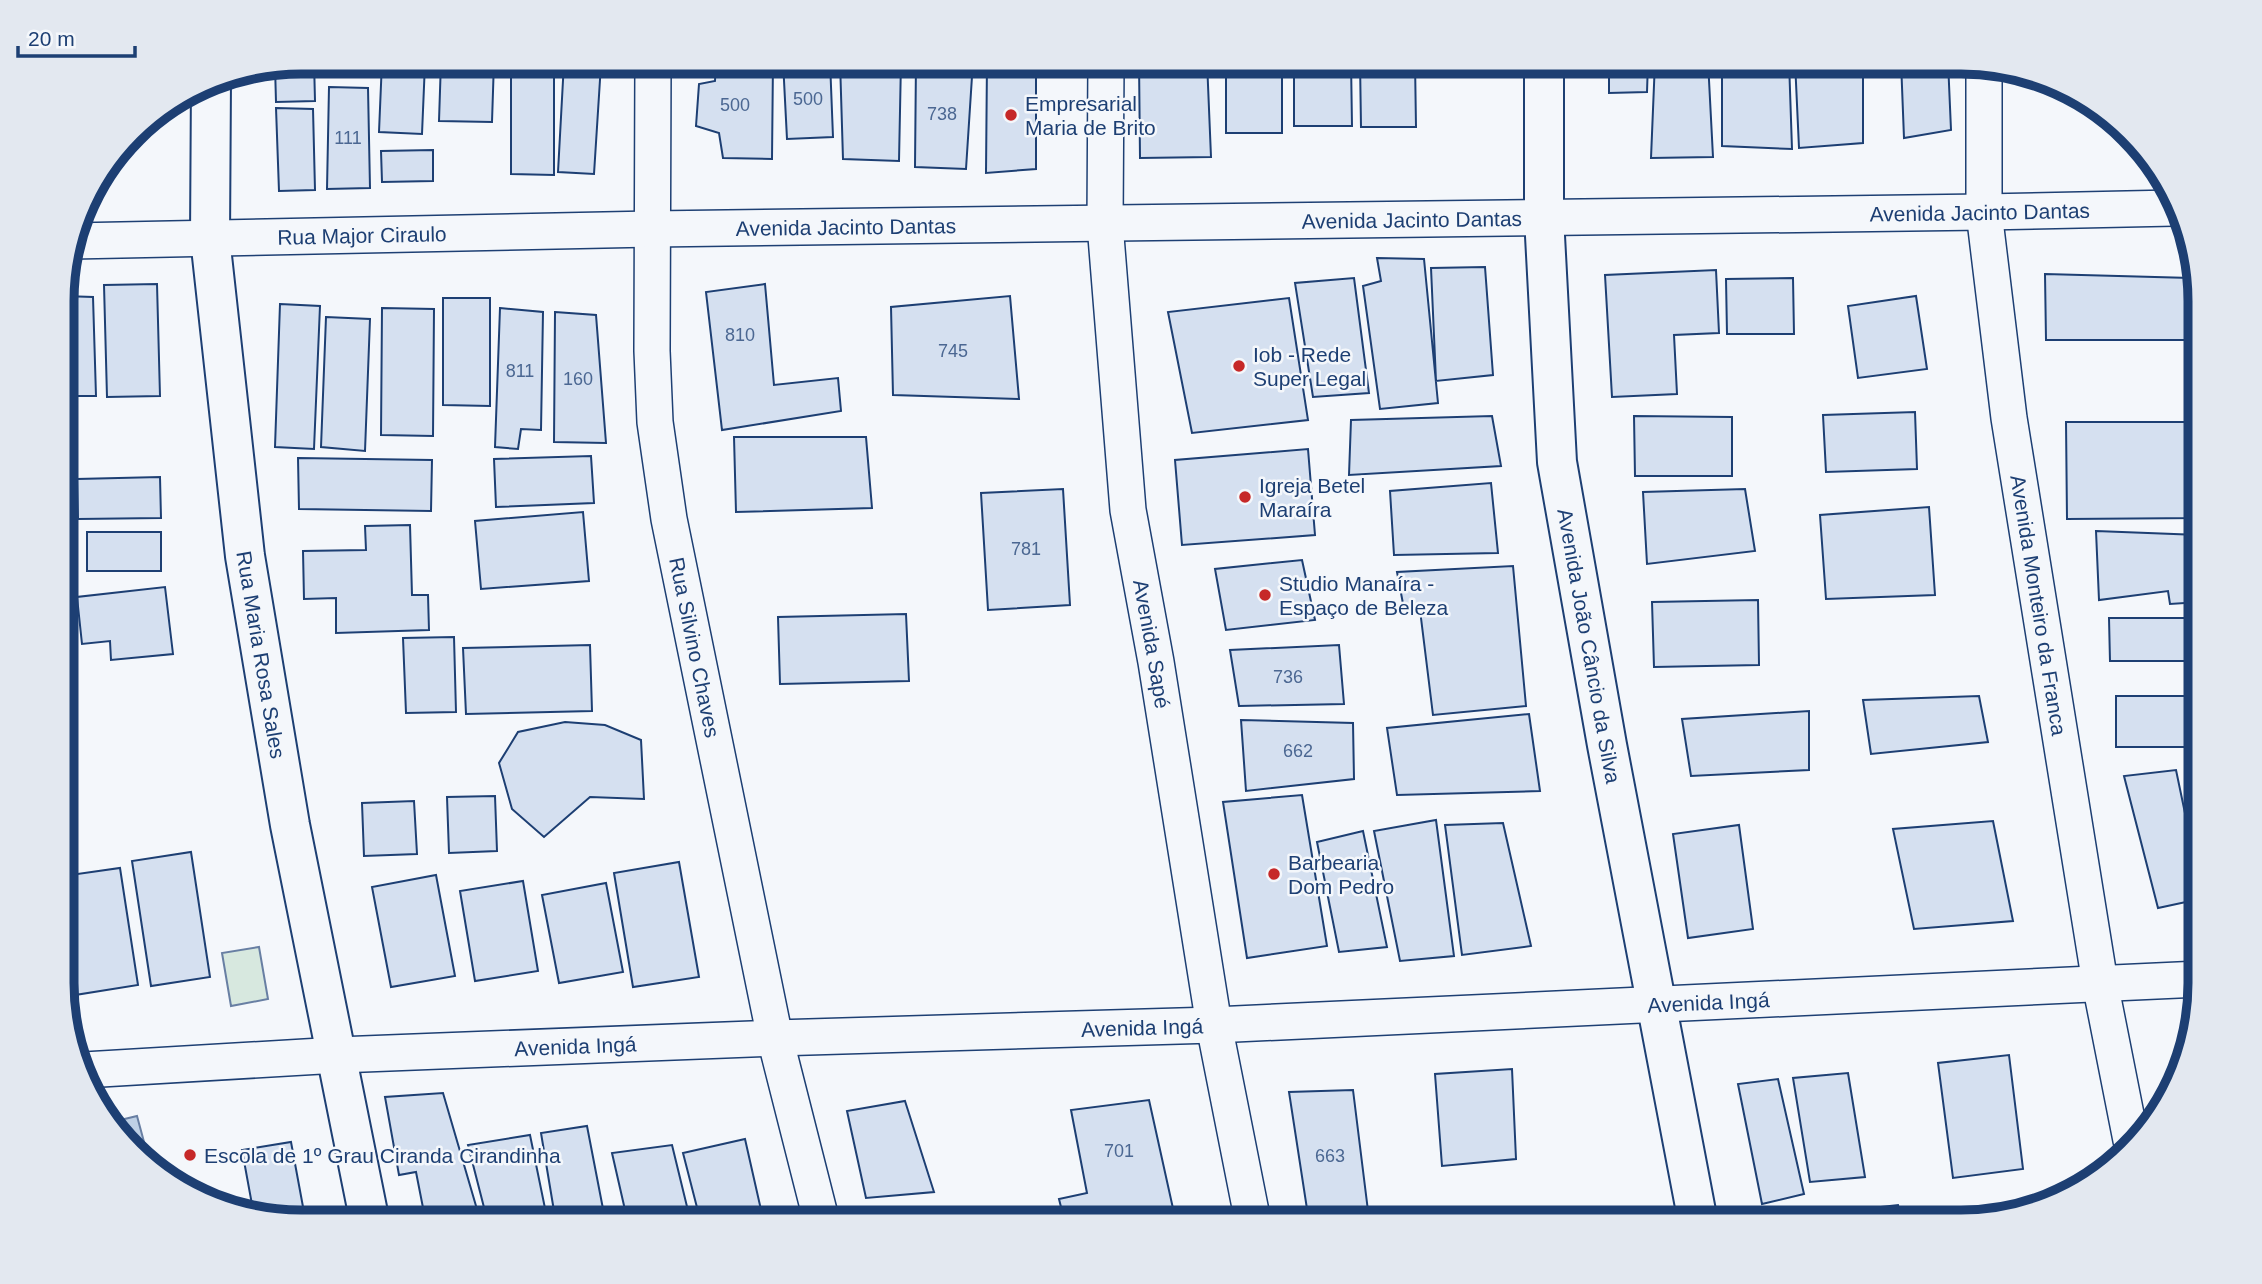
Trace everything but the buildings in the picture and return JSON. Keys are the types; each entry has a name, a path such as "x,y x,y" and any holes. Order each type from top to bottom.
{"main road":[{"name":"Avenida João Câncio da Silva","path":"1544,74 1544,217 1557,462 1606,746 1696,1210"},
{"name":"Rua Maria Rosa Sales","path":"211,92 210,238 247,570 290,825 368,1210"}],"street":[{"name":"Rua Silvino Chaves","path":"653,74 654,422 669,519 775,1038 819,1210"},
{"name":"Avenida Sapé","path":"1106,74 1105,224 1128,510 1156,662 1214,1025 1250,1210"},
{"name":"Avenida Monteiro da Franca","path":"1984,75 1984,212 2009,418 2100,983 2130,1135"},
{"name":"Avenida Jacinto Dantas","path":"652,229 2168,208"},
{"name":"Rua Major Ciraulo","path":"81,241 652,229"},
{"name":"Avenida Ingá","path":"91,1070 338,1055 1214,1025 2188,979"}],"shaded area":[{"path":"259,947 268,999 231,1006 222,953"}],"water":[{"path":"137,1116 146,1150 140,1144 119,1120"}],"place":[{"name":"Empresarial Maria de Brito","path":"1011,115"},
{"name":"Iob - Rede Super Legal","path":"1239,366"},
{"name":"Igreja Betel Maraíra","path":"1245,497"},
{"name":"Studio Manaíra - Espaço de Beleza","path":"1265,595"},
{"name":"Barbearia Dom Pedro","path":"1274,874"},
{"name":"Escola de 1º Grau Ciranda Cirandinha","path":"190,1155"}]}
